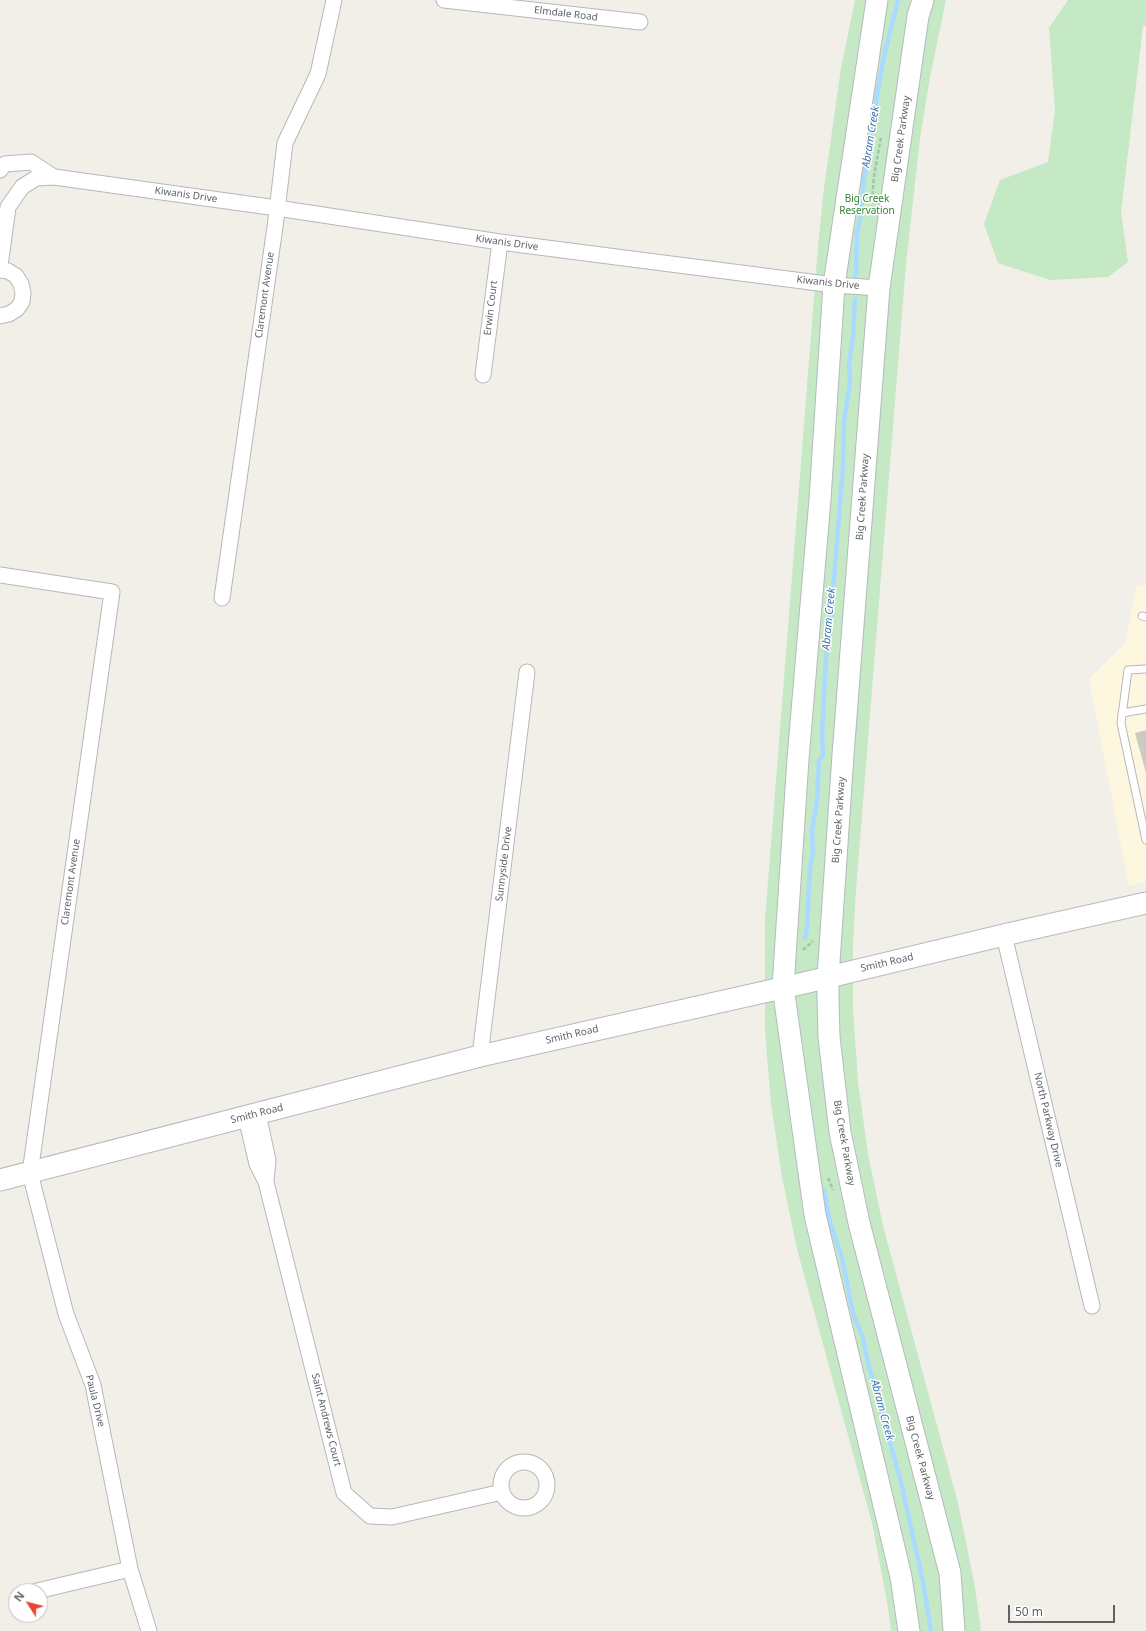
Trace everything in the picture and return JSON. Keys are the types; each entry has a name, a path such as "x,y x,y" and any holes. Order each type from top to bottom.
{"street":[{"name":"Claremont Avenue","path":"222,598 285,143 298,113 318,74 334,0"},
{"name":"Elmdale Road","path":"444,0 640,22"},
{"path":"877,0 834,285 820,499 798,759 783,987 815,1215 901,1577 909,1631"},
{"name":"Big Creek Parkway","path":"923,0 918,16 879,288 843,755 828,977 829,1037 840,1132 859,1223 950,1573 954,1631"},
{"path":"0,170 4,164 31,162 54,177"},
{"name":"Kiwanis Drive","path":"54,177 277,208 500,242 834,285 879,288"},
{"path":"0,266 2,236 8,207 22,187 36,178 54,177"},
{"name":"Erwin Court","path":"483,375 500,242"},
{"path":"0,270 8,271 16,276 21,284 23,293 22,302 17,309 10,314 0,316"},
{"name":"Claremont Avenue","path":"0,575 112,592 30,1173"},
{"name":"Sunnyside Drive","path":"480,1056 527,672"},
{"name":"Smith Road","path":"0,1180 480,1056 1146,903"},
{"name":"North Parkway Drive","path":"1004,935 1092,1306"},
{"name":"Saint Andrews Court","path":"252,1115 257,1164 266,1182 344,1493 370,1516 392,1517 502,1492"},
{"name":"Paula Drive","path":"30,1173 66,1314 93,1385 130,1569 149,1631"},
{"path":"48,1589 130,1569"}],"lane":[{"path":"1146,669 1128,670 1121,723 1146,840"},
{"path":"1122,713 1146,709"}],"shaded area":[{"path":"1137,584 1146,586 1146,881 1129,886 1089,679 1125,644"}],"green space":[{"name":"Big Creek Reservation","path":"855,0 946,0 930,77 920,139 906,264 856,890 853,945 853,1009 858,1082 868,1154 883,1226 958,1503 975,1587 981,1631 891,1631 887,1601 872,1523 797,1249 782,1177 771,1104 765,1030 765,920 817,259 823,195 841,68"},
{"path":"1068,0 1146,0 1146,26 1143,26 1121,212 1128,262 1108,277 1050,280 998,263 984,224 1000,180 1048,162 1055,110 1049,28"}],"building":[{"path":"1146,730 1146,773 1135,733"}],"waterway":[{"name":"Abram Creek","path":"856,276 857,233 861,214 864,178 884,56 898,0"},
{"name":"Abram Creek","path":"805,938 807,927 810,867 813,852 812,831 817,800 819,760 823,756 822,734 826,657 829,641 843,466 844,421 850,383 849,364 853,336 855,299"},
{"name":"Abram Creek","path":"824,1191 830,1222 842,1258 853,1313 863,1338 868,1363 901,1482 923,1582 931,1631"}]}
